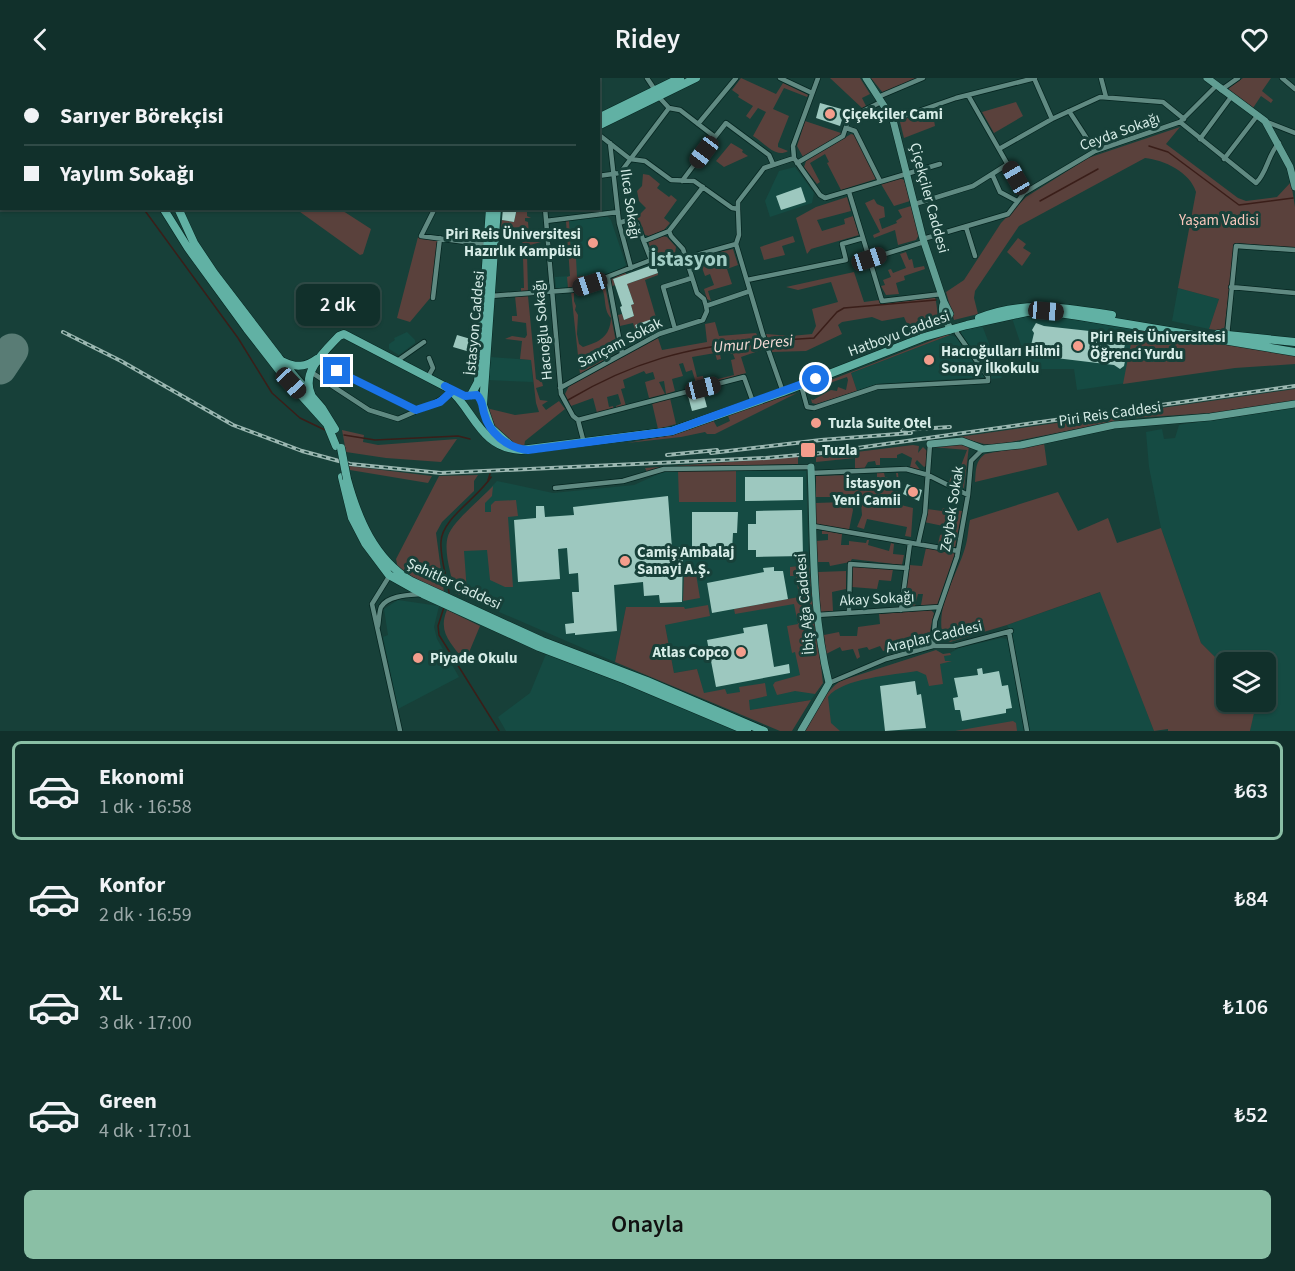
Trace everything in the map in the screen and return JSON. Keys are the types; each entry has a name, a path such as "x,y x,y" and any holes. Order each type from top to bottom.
{"main road":[{"path":"657,93 680,78"},
{"path":"600,118 696,78"},
{"name":"Şehitler Caddesi","path":"164,210 208,276 282,374 321,412 336,431 344,478 359,517 391,572 423,594 539,647 641,686 747,731"},
{"name":"Şehitler Caddesi","path":"179,210 199,250 279,358 311,394 321,412"},
{"name":"İstasyon Caddesi","path":"449,389 463,395 471,395 478,382 490,210"},
{"name":"İstasyon Caddesi","path":"483,405 497,210"},
{"name":"Hatboyu Caddesi","path":"311,394 307,383 317,361 339,336 344,334 449,389 476,425 492,440 510,449 528,450 672,431 953,329 1016,314 1046,311 1295,352"},
{"name":"Hatboyu Caddesi","path":"1226,339 1295,342"},
{"name":"Hatboyu Caddesi","path":"279,358 290,365 298,366 313,362 323,354"},
{"path":"483,405 476,416 466,410 465,402 471,395 479,397 483,405 488,423 499,437 513,447 528,450"},
{"name":"Şehitler Caddesi","path":"391,572 542,641 646,681 764,731"}],"street":[{"path":"647,78 669,108 680,111 715,137"},
{"path":"698,124 736,78"},
{"path":"780,78 812,93"},
{"path":"818,78 793,146 795,160 820,195 825,198 849,192 940,164"},
{"name":"Çiçekçiler Caddesi","path":"866,78 893,120 902,147 905,174 923,240 950,314 947,320 953,329"},
{"path":"783,392 736,244 739,235 738,202 764,168 795,160 843,136 849,118 879,99 923,78"},
{"path":"1009,78 1015,84"},
{"path":"893,120 968,95 1034,78 1052,119"},
{"path":"1101,78 1107,97"},
{"path":"1207,78 1257,117 1295,133"},
{"name":"Ceyda Sokağı","path":"869,259 923,240 1002,217 1008,214 1024,193 1095,151 1182,121 1219,88 1238,78"},
{"path":"1282,78 1295,89"},
{"path":"968,95 1024,193"},
{"path":"999,149 1052,119 1100,97 1163,102 1200,139 1256,183 1261,179 1272,150 1279,143"},
{"path":"1200,139 1231,97"},
{"path":"600,176 620,173 669,108"},
{"path":"1069,111 1095,151"},
{"path":"1224,159 1257,117"},
{"path":"1265,121 1293,168 1295,187"},
{"path":"682,181 726,123 769,155 773,164"},
{"path":"846,128 855,131 880,181"},
{"path":"600,136 630,159 645,161 671,180 694,181 732,208 738,209"},
{"name":"Ilıca Sokağı","path":"610,143 618,213 631,268"},
{"path":"915,204 973,186 1008,164"},
{"path":"992,174 1000,192 1017,201"},
{"path":"644,241 669,231 703,187"},
{"path":"849,192 882,301 942,294"},
{"path":"434,210 421,236 488,245"},
{"name":"Hacıoğlu Sokağı","path":"545,210 560,388 564,402 573,417 578,420 584,443"},
{"path":"546,221 618,213"},
{"path":"620,223 631,219 637,224 651,260"},
{"path":"966,227 975,256"},
{"path":"669,231 683,249 697,293 704,299 706,306"},
{"path":"433,298 440,238"},
{"path":"747,280 846,260 842,244 863,238"},
{"path":"492,296 573,290 651,260 686,258 736,244"},
{"path":"1226,339 1236,246 1295,250"},
{"path":"608,278 622,354"},
{"path":"675,329 663,287 692,278"},
{"path":"1231,287 1295,293"},
{"name":"Sarıçam Sokak","path":"560,388 659,334 703,320 707,311 706,306 750,291"},
{"path":"801,385 807,407 814,408 877,387 988,381 988,377 953,329"},
{"path":"397,361 424,342"},
{"path":"428,377 433,368 429,358"},
{"path":"317,361 416,410"},
{"path":"311,372 378,414 398,419 440,402 449,389"},
{"path":"578,420 744,377 753,402"},
{"name":"Piri Reis Caddesi","path":"930,444 962,441 983,449 1021,445 1114,425 1210,417 1295,404"},
{"path":"918,544 925,513 930,444"},
{"name":"Zeybek Sokak","path":"933,646 935,621 958,550 968,495 971,461 983,449"},
{"path":"555,488 623,481 664,469 811,470 842,473 889,468 906,469 928,475 968,495"},
{"name":"İbiş Ağa Caddesi","path":"811,470 817,615 822,656 829,683"},
{"path":"813,526 958,550"},
{"path":"901,610 910,543"},
{"path":"849,611 850,564 907,568"},
{"path":"391,572 372,604 400,731"},
{"path":"377,629 381,608 387,602 398,597 423,594"},
{"name":"Akay Sokağı","path":"817,615 939,606"},
{"name":"Araplar Caddesi","path":"829,683 886,659 933,646 954,646 1010,632 1027,731"},
{"path":"801,731 829,683"}],"shaded area":[{"path":"795,167 814,193 812,203 770,217 765,201 779,171"},
{"name":"Piri Reis Üniversitesi Hazırlık Kampüsü","path":"607,216 611,220 626,265 614,274 575,287 556,289 555,277 570,276 566,221"},
{"path":"1178,288 1219,299 1209,329 1172,321"},
{"path":"1024,315 1049,315 1165,334 1161,378 1077,390 1074,369 1029,369 1012,318"},
{"path":"982,325 1002,378 992,379 961,334 962,330"},
{"path":"407,332 415,343 399,355 389,349 389,344 395,340 394,338"},
{"name":"Hacıoğulları Hilmi Sonay İlkokulu","path":"950,335 956,337 986,377 877,384 857,391 851,373"},
{"path":"490,357 531,360 533,382 488,380"},
{"path":"1295,407 1295,731 1250,731 1253,712 1276,712 1276,652 1216,652 1216,658 1201,643 1161,528 1149,467 1146,432 1162,429 1164,439 1175,438 1179,425"},
{"path":"665,471 806,471 809,565 823,683 811,700 744,711 705,699 697,669 674,673 665,625 626,607 615,662 455,593 447,545 448,535 497,481 553,493 634,485"},
{"path":"1101,592 1154,731 1029,731 1011,632 1007,625"},
{"name":"Piyade Okulu","path":"398,600 439,606 434,627 437,639 459,677 398,709 383,637 388,635 384,609"},
{"path":"1001,638 1008,639 1025,731 805,731 830,689 840,681 936,650 943,654 950,653 959,648"},
{"path":"546,654 655,695 739,731 506,731 498,717 530,693"}],"green space":[{"path":"741,78 776,94 783,83 808,95 807,97 784,88 773,109 789,116 778,144 778,147 788,151 779,153 774,151 753,136 766,112 758,108 750,119 746,116 753,106 738,97 739,95 732,90"},
{"path":"830,78 860,78 870,94 862,98 866,106 862,108"},
{"path":"871,78 920,78 883,93"},
{"path":"1243,78 1271,78 1262,91 1273,100 1271,103 1261,96 1253,108 1229,90"},
{"path":"1016,102 1023,116 994,133 982,112"},
{"path":"932,109 935,126 904,138 900,122 902,119"},
{"path":"805,121 841,133 840,136 803,157 797,146"},
{"name":"Yaşam Vadisi","path":"1180,127 1166,144 1238,198 1246,201 1277,197 1291,182 1295,207 1295,248 1235,243 1224,331 1209,329 1219,299 1178,288 1196,192 1193,185 1182,173 1168,164 1145,158 1019,226 975,291 974,298 978,314 954,320 946,292 964,280 1001,223 1026,197 1088,158"},
{"path":"851,134 855,135 876,179 841,190 827,163 829,162 825,154 810,163 820,182 817,184 804,167 806,161"},
{"path":"731,143 748,156 724,167 716,161"},
{"path":"643,174 649,175 660,184 657,188 677,200 664,218 670,223 664,230 649,236 645,235 640,221 636,218 646,208 639,201 637,191 642,186"},
{"path":"900,178 904,180 910,201 894,206 881,184"},
{"path":"847,197 851,211 817,220 822,231 845,224 844,219 853,216 859,235 811,249 807,254 796,218 816,207"},
{"path":"874,199 877,204 884,207 885,217 879,219 882,229 897,223 896,221 902,217 898,210 911,206 919,235 916,240 898,245 895,230 874,238 873,235 880,232 865,203"},
{"path":"297,210 342,210 371,229 363,254 360,255"},
{"path":"517,210 527,210 527,216 531,218 525,218 528,222 529,233 537,232 538,235 529,235 529,242 541,242 530,245 530,252 541,253 527,254 528,291 521,291 521,288 524,288 522,227 501,228 502,220 514,222"},
{"path":"566,221 569,221 571,255 576,258 577,277 584,276 585,284 568,288 567,277 570,276"},
{"path":"662,236 667,237 676,247 675,253 653,256 648,241"},
{"path":"793,236 795,242 782,246 785,255 764,260 760,247"},
{"path":"418,237 438,240 431,297 410,322 397,318"},
{"path":"1018,238 1026,244 1023,248 1031,253 1022,266 1007,252"},
{"path":"733,249 738,265 727,269 732,284 708,291 711,301 707,299 704,289 714,285 710,274 705,276 698,257"},
{"path":"906,252 909,260 912,259 914,268 924,266 925,269 904,276 905,280 896,283 899,294 886,295 881,286 885,285 883,280 891,277 888,270 891,269 893,273 906,268 900,254"},
{"path":"625,272 630,283 658,273 645,280 660,331 651,335 650,332 655,330 652,320 635,326 639,336 648,333 649,336 639,341 633,323 620,326 618,315 622,314 624,320 634,316 631,305 634,304 624,276 613,279 615,285 611,287 610,280"},
{"path":"854,272 864,302 879,300 880,304 935,297 937,319 935,324 913,338 904,317 882,321 872,317 842,322 838,325 842,334 806,351 772,352 766,334 791,336 812,334 816,326 812,309 838,302 831,282 798,290 786,287"},
{"path":"604,280 618,352 580,374 571,291 593,284 591,288 574,293 575,310 578,315 577,334 579,344 583,347 603,338 610,324 611,318 599,284"},
{"path":"515,296 528,296 536,379 542,382 543,386 536,388 540,400 548,401 542,405 546,410 559,401 565,409 525,441 524,447 510,441 500,432 486,408 515,415 539,412 531,360 520,359 522,341 505,339 512,336 525,338 527,335 526,323 512,321 512,316 517,316"},
{"path":"715,322 719,336 756,333 764,349 741,357 746,373 714,382 714,380 734,375 731,360 735,359 733,354 720,354 721,359 717,360 715,353 692,357 697,377 703,376 704,383 693,387 692,384 696,383 692,370 686,372 683,363 679,364 683,376 672,379 675,391 666,394 664,381 659,382 665,394 649,398 645,382 655,379 653,372 646,374 644,371 623,380 625,388 621,389 626,406 616,408 621,404 618,394 607,397 609,407 613,406 614,409 597,413 593,398 571,406 565,394 569,386 658,338 662,350 707,342 705,324"},
{"path":"1134,329 1295,356 1295,364 1235,368 1123,384 1128,358 1153,362 1154,353 1130,349"},
{"path":"950,335 851,373 857,391 816,404 812,403 811,399 813,400 831,390 837,391 838,387 846,390 848,380 847,377 821,386 821,395 818,385"},
{"path":"1295,389 1295,401 1226,412 1132,418 996,445 959,437"},
{"path":"797,393 715,434 705,432 627,443 671,435 713,420 717,427 730,421 727,413"},
{"path":"670,398 676,424 658,429 652,403"},
{"path":"342,430 364,435 363,442 378,445 457,439 441,462 386,458 346,452"},
{"path":"1044,443 1047,465 975,482 978,463 985,454"},
{"path":"967,444 969,446 964,488 949,482 952,475 957,476 967,450 932,447"},
{"path":"919,446 918,453 923,447 927,451 926,466 924,467 917,460 915,463 921,471 910,468 912,458 902,453 897,455 897,458 880,458 880,465 876,465 875,461 868,462 864,469 855,469 855,458 816,462 816,457"},
{"path":"798,457 798,464 664,468 647,472 645,468"},
{"path":"349,466 432,476 428,483 350,470"},
{"path":"678,471 736,471 736,502 679,502"},
{"path":"877,473 884,473 889,480 897,479 896,473 898,473 901,505 913,508 911,537 905,536 907,527 867,519 864,529 857,527 862,515 861,503 851,503 853,510 849,530 816,524 815,503 845,502 849,497 816,497 816,476 849,475 849,481 877,479"},
{"path":"478,475 474,481 474,491 442,522 436,533 444,593 398,569 396,559 439,476"},
{"path":"493,486 492,496 485,503 485,512 491,512 491,505 495,501 516,500 518,516 508,517 513,587 505,587 490,580 487,550 464,551 467,592 479,597 477,602 455,593 447,557 447,542 455,524"},
{"path":"1058,492 1078,531 1108,518 1117,543 1161,528 1201,643 1216,658 1216,712 1254,712 1250,731 1168,731 1168,729 1154,731 1100,592 1007,625 950,642 943,638 941,626 944,603 965,548 970,520"},
{"path":"943,508 962,511 955,547 938,544 940,535 947,533 947,524 943,526 924,522 927,509 942,511"},
{"path":"822,530 842,534 841,545 849,545 849,541 866,543 869,540 868,545 889,551 891,543 894,544 893,554 904,555 902,565 852,559 850,562 830,566 829,562 818,562 816,541 828,540 828,534 822,534"},
{"path":"926,548 955,553 937,605 921,605 923,594 918,594 915,606 904,606 909,565 922,566"},
{"path":"809,565 823,683 815,694 795,691 777,695 773,685 775,682 800,675 795,652 792,653 787,626 798,624 794,604 735,614 734,609 799,597 796,576 790,576 790,567"},
{"path":"852,566 893,569 891,581 879,580 877,589 852,587"},
{"path":"846,571 846,589 832,592 833,611 820,612 818,572"},
{"path":"696,574 700,598 683,601 684,575"},
{"path":"708,605 710,616 665,625 674,673 697,669 704,693 725,689 727,694 740,692 739,687 765,683 767,696 749,700 750,710 811,700 792,731 780,731 615,662 626,607 684,607 685,609"},
{"path":"447,610 480,626 465,662 447,638 444,618"},
{"path":"931,610 934,613 927,645 900,651 899,649 883,651 880,646 869,650 867,647 858,649 860,657 857,659 853,649 842,651 840,647 826,654 824,635 839,632 840,636 857,636 858,627 880,624 879,614"},
{"path":"936,650 951,655 944,656 945,661 952,661 940,664 943,684 929,686 926,675 917,671 856,681 845,685 828,697 831,723 840,731 805,731 824,698 840,681"},
{"path":"1013,721 1016,723 1017,731 955,731"}],"building":[{"name":"Çiçekçiler Cami","path":"820,103 845,110 840,126 816,118"},
{"path":"801,187 806,202 781,210 776,196"},
{"path":"503,210 517,210 514,222 502,220"},
{"path":"655,264 658,273 627,284 634,304 631,305 634,316 624,320 613,279"},
{"path":"652,319 655,330 639,336 635,325"},
{"name":"Piri Reis Üniversitesi Öğrenci Yurdu","path":"1036,323 1044,326 1124,333 1127,336 1122,357 1125,361 1124,366 1120,369 1114,365 1031,357 1029,354 1034,333 1032,330"},
{"path":"457,335 474,340 470,352 453,347"},
{"path":"703,392 707,407 692,411 688,396"},
{"path":"745,477 803,477 803,500 745,501"},
{"name":"İstasyon Yeni Camii","path":"907,484 922,490 919,501 903,494"},
{"name":"Camiş Ambalaj Sanayi A.Ş.","path":"668,496 672,548 683,547 682,602 660,603 659,595 644,596 643,582 614,585 617,631 566,634 565,624 574,623 572,592 579,592 578,573 569,574 567,548 558,549 560,579 518,582 514,520 536,518 536,506 544,506 545,517 574,515 573,507"},
{"path":"802,510 803,556 756,557 756,550 748,550 748,524 756,524 756,511"},
{"path":"692,512 738,512 737,533 733,533 732,551 729,551 728,558 692,558"},
{"path":"774,567 774,571 783,571 788,599 712,613 707,583 764,572 763,568"},
{"name":"Atlas Copco","path":"767,624 774,667 789,664 790,673 716,687 707,640 744,633 743,628"},
{"path":"982,668 983,674 999,671 1002,686 1008,685 1012,708 1006,709 1006,713 962,721 960,710 955,710 953,698 958,697 954,678 978,675 977,669"},
{"path":"915,681 917,695 921,694 926,728 885,731 880,686"}],"waterway":[{"name":"Umur Deresi","path":"1149,146 1168,152 1239,205 1293,198"},
{"name":"Umur Deresi","path":"1040,201 1098,169"},
{"path":"144,210 238,338 272,393 300,418 325,430"},
{"name":"Umur Deresi","path":"768,341 814,338 837,312 844,308 936,300"},
{"name":"Umur Deresi","path":"568,400 615,375 662,358 710,347 763,341"},
{"path":"344,435 375,440 458,436 470,439"},
{"name":"Umur Deresi","path":"488,480 490,474"},
{"name":"Umur Deresi","path":"449,593 442,555 443,533 447,525 491,477"},
{"name":"Umur Deresi","path":"444,607 438,626 439,635 499,731"}],"runway":[{"path":"0,368 12,350"}],"railway":[{"path":"63,332 121,361 233,425 302,451 350,464 441,473 766,458 822,453 1295,386"},
{"path":"902,430 950,427"},
{"path":"711,453 821,440 911,433"},
{"path":"667,455 717,450"}],"place":[{"name":"Çiçekçiler Cami","path":"830,114"},
{"name":"Piri Reis Üniversitesi Hazırlık Kampüsü","path":"593,243"},
{"name":"Piri Reis Üniversitesi Öğrenci Yurdu","path":"1078,346"},
{"name":"Hacıoğulları Hilmi Sonay İlkokulu","path":"929,360"},
{"name":"Tuzla Suite Otel","path":"816,423"},
{"name":"Tuzla","path":"808,450"},
{"name":"İstasyon Yeni Camii","path":"913,492"},
{"name":"Camiş Ambalaj Sanayi A.Ş.","path":"625,561"},
{"name":"Atlas Copco","path":"741,652"},
{"name":"Piyade Okulu","path":"418,658"}],"district":[{"name":"İstasyon","path":"689,259"}],"route":[{"path":"337,371 416,410 440,402 452,391 445,386 465,396 477,395 482,400 483,412 495,433 513,447 528,450 672,431 816,379"}]}
